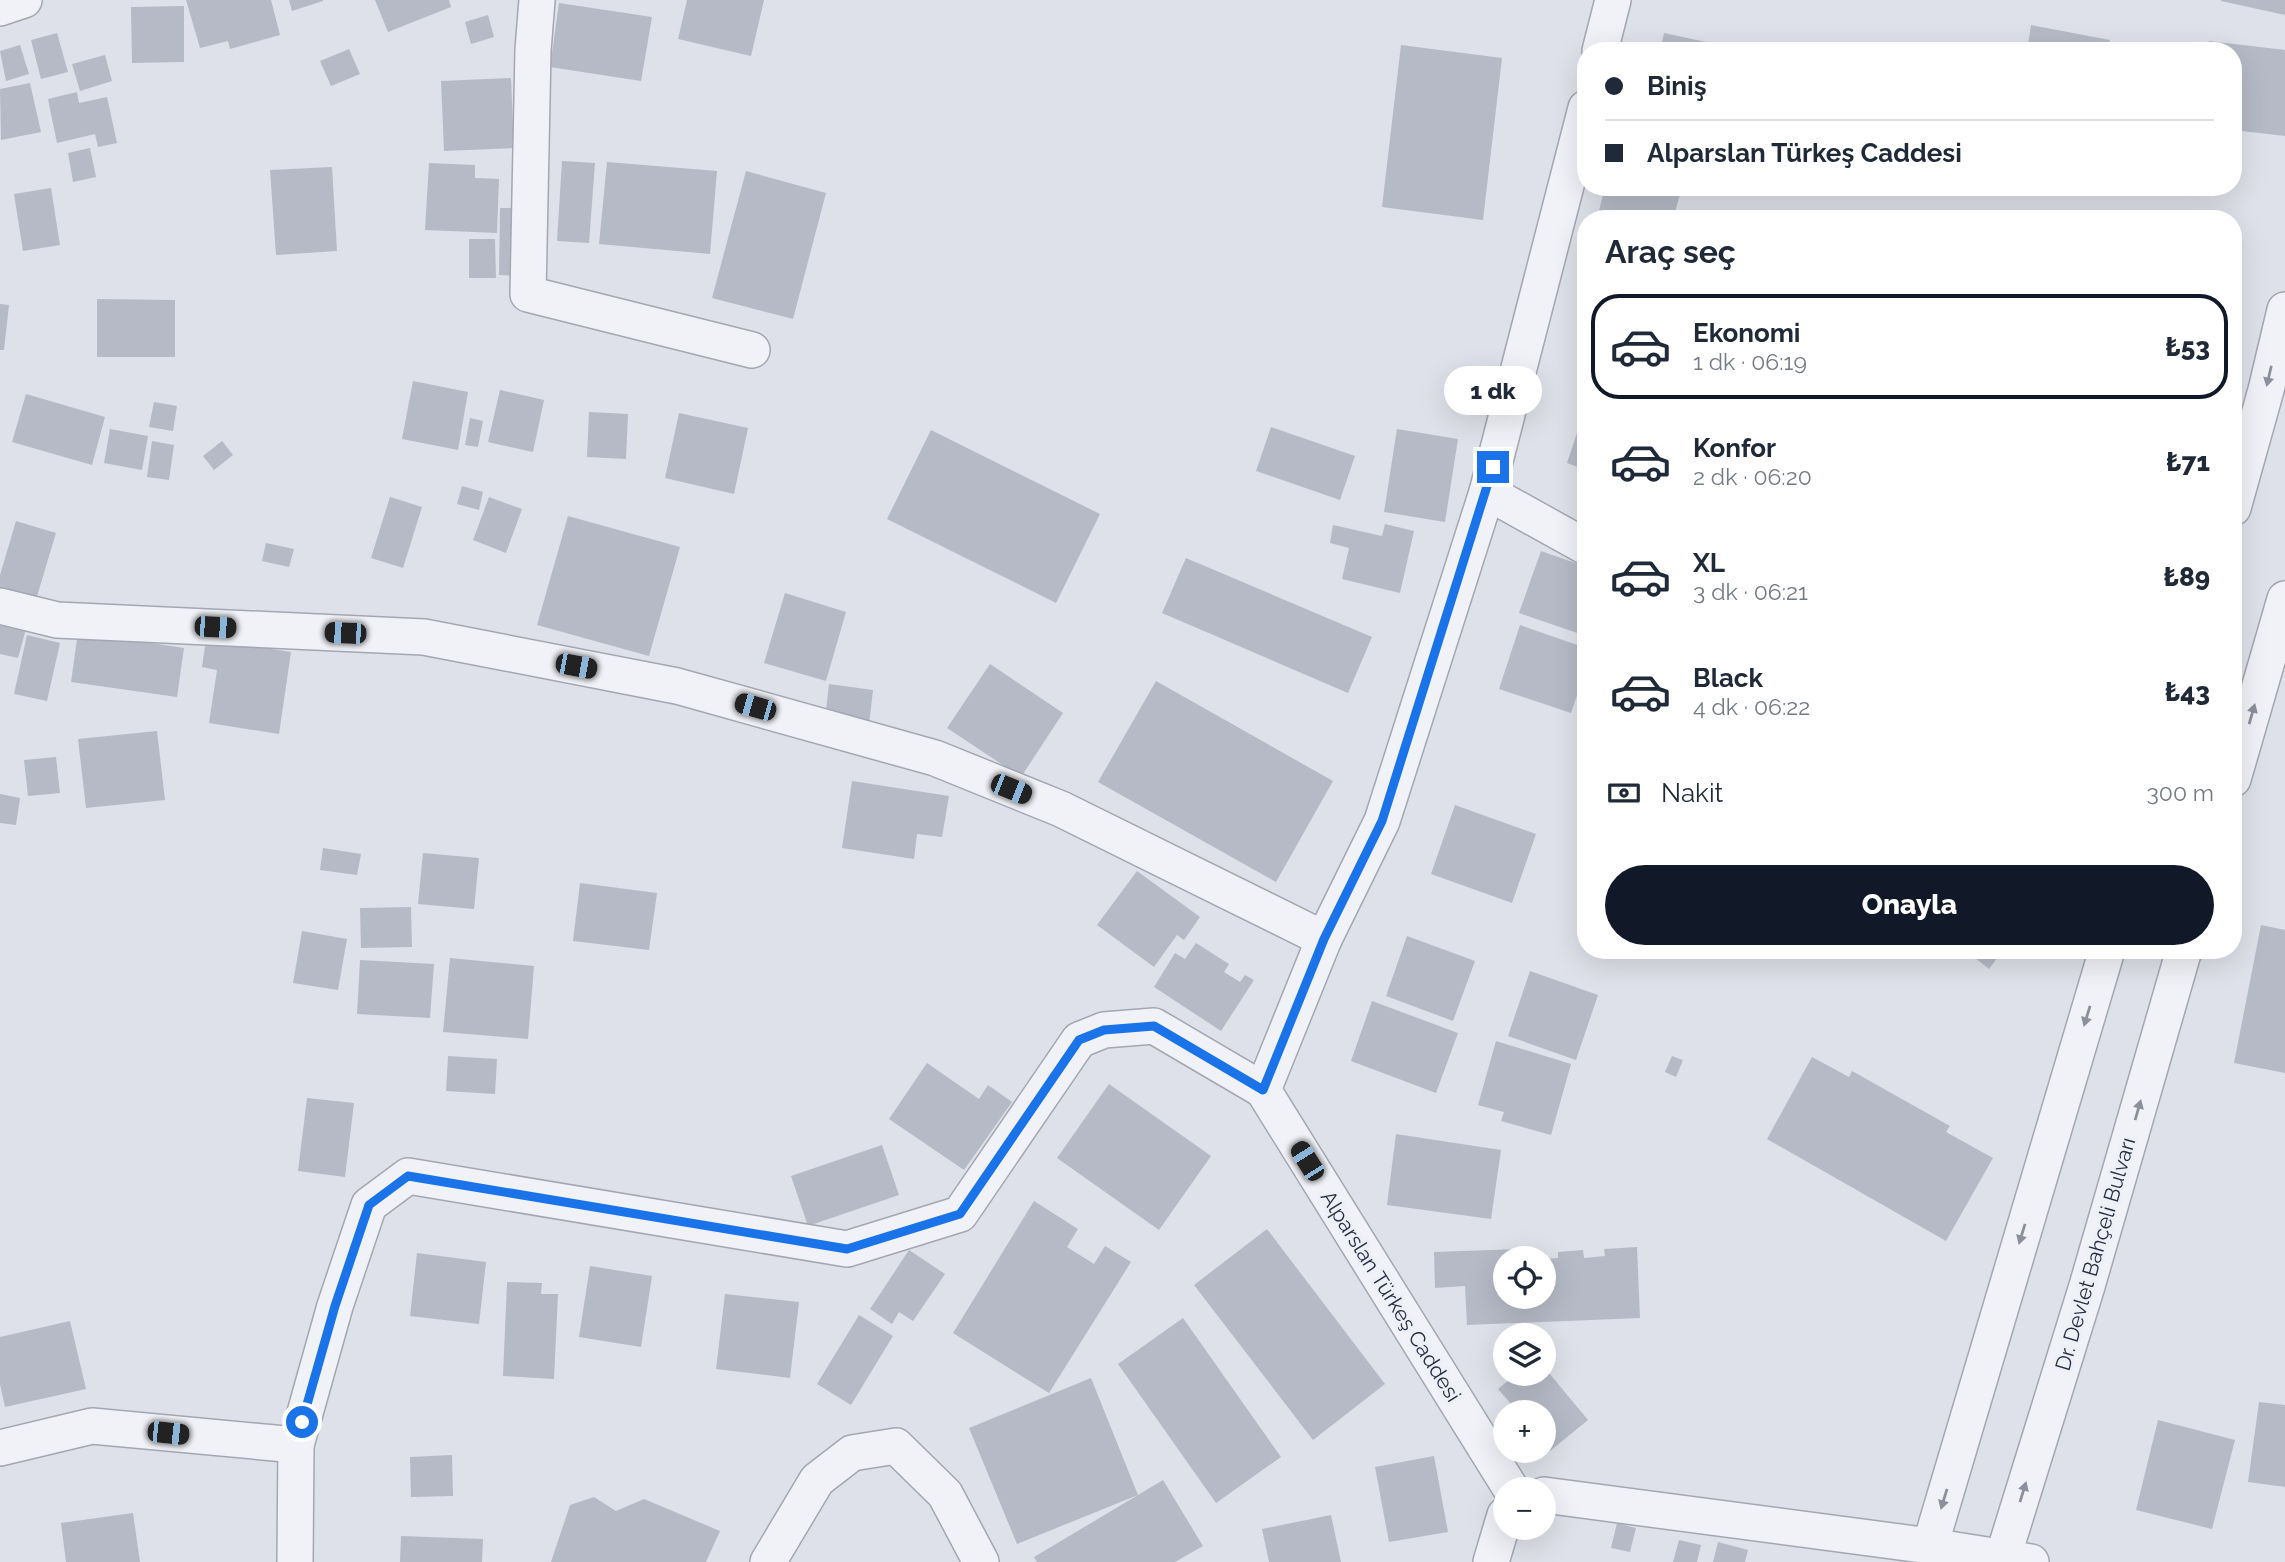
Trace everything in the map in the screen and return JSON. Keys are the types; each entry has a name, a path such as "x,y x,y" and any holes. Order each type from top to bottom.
{"street":[{"path":"0,8 24,0"},
{"path":"537,0 533,50 528,294 752,350"},
{"path":"1602,42 1613,0"},
{"path":"295,1562 296,1445 335,1306 369,1205 408,1176 847,1249 960,1214 1079,1040 1104,1030 1154,1026 1263,1090 1324,939 1382,821 1487,492 1577,143"},
{"path":"2242,476 2285,310"},
{"path":"1487,492 1577,542"},
{"path":"2242,748 2285,599"},
{"path":"0,606 57,620 424,637 677,686 935,758 1061,810 1324,939"},
{"path":"1930,1546 2104,959"},
{"name":"Dr. Devlet Bahçeli Bulvarı","path":"2017,1560 2087,1286 2181,959"},
{"name":"Alparslan Türkeş Caddesi","path":"1263,1090 1504,1477"},
{"path":"0,1448 92,1426 296,1445"},
{"path":"768,1562 817,1480 852,1453 895,1446 945,1494 981,1562"},
{"path":"1556,1497 2017,1560"},
{"path":"1491,1562 1498,1540"}],"building":[{"path":"186,0 271,0 280,35 230,49 228,41 200,48"},
{"path":"289,0 323,0 323,1 292,11"},
{"path":"375,0 449,0 451,7 388,32"},
{"path":"687,0 764,0 751,56 678,39"},
{"path":"2285,0 2285,15 2221,1"},
{"path":"559,3 652,17 641,81 550,67"},
{"path":"184,6 184,62 132,63 131,7"},
{"path":"488,15 494,37 471,44 465,22"},
{"path":"2031,25 2110,40 2110,42 2028,42"},
{"path":"57,33 68,72 41,79 31,40"},
{"path":"1664,33 1706,42 1662,42"},
{"path":"20,45 29,74 6,81 0,51"},
{"path":"1401,45 1502,58 1483,220 1382,207"},
{"path":"2242,45 2285,50 2285,136 2242,131"},
{"path":"349,49 360,74 331,86 320,61"},
{"path":"105,55 112,81 80,91 72,64"},
{"path":"511,78 514,148 444,151 441,81"},
{"path":"30,83 41,132 1,140 0,89"},
{"path":"77,92 79,103 107,97 117,143 98,147 95,134 57,143 48,99"},
{"path":"90,148 96,177 73,182 68,153"},
{"path":"562,161 595,163 589,243 557,241"},
{"path":"607,162 717,171 710,254 599,244"},
{"path":"429,163 475,165 475,178 499,179 497,233 425,230"},
{"path":"332,167 337,251 276,255 270,170"},
{"path":"746,171 826,193 793,319 712,298"},
{"path":"51,188 60,245 23,251 14,194"},
{"path":"1603,196 1679,196 1676,210 1599,210"},
{"path":"500,208 518,208 519,276 499,275"},
{"path":"469,239 495,239 496,278 469,278"},
{"path":"97,299 175,300 175,357 97,357"},
{"path":"0,304 9,305 4,350 0,350"},
{"path":"413,381 468,392 458,450 402,439"},
{"path":"500,390 544,400 533,452 488,442"},
{"path":"26,394 105,417 92,465 12,442"},
{"path":"154,402 177,406 173,431 149,427"},
{"path":"589,412 628,414 626,459 587,457"},
{"path":"679,413 748,428 734,494 665,478"},
{"path":"470,418 483,421 478,447 465,445"},
{"path":"1271,427 1355,456 1340,500 1256,471"},
{"path":"110,429 148,436 142,470 104,463"},
{"path":"1397,429 1458,439 1445,522 1384,512"},
{"path":"931,430 1100,514 1056,603 887,519"},
{"path":"1577,433 1577,467 1567,463"},
{"path":"152,441 174,445 169,480 147,477"},
{"path":"222,441 233,455 214,470 203,456"},
{"path":"462,486 483,492 479,510 457,504"},
{"path":"390,497 422,507 403,568 371,558"},
{"path":"489,497 522,509 506,553 473,540"},
{"path":"568,516 680,547 649,656 537,625"},
{"path":"16,521 56,533 35,603 0,593 0,575"},
{"path":"1385,524 1414,531 1400,593 1342,579 1349,548 1330,543 1333,525 1382,536"},
{"path":"266,543 294,549 289,567 262,561"},
{"path":"1541,551 1577,564 1577,633 1519,613"},
{"path":"1186,558 1372,637 1348,693 1162,613"},
{"path":"785,593 846,612 826,681 764,663"},
{"path":"0,623 26,629 18,658 0,654"},
{"path":"1520,625 1577,645 1577,695 1571,713 1499,689"},
{"path":"78,632 184,648 177,697 71,682"},
{"path":"27,635 60,643 47,701 14,694"},
{"path":"206,639 291,652 279,734 209,723 217,670 202,667"},
{"path":"990,664 1063,713 1021,777 947,728"},
{"path":"1156,681 1333,781 1276,882 1098,782"},
{"path":"829,684 873,690 869,725 825,719"},
{"path":"157,731 165,800 86,808 78,739"},
{"path":"56,757 60,793 28,796 24,760"},
{"path":"852,781 949,796 942,837 917,834 914,859 842,848"},
{"path":"0,794 20,798 16,825 0,823"},
{"path":"1455,805 1536,834 1512,903 1431,874"},
{"path":"323,848 361,854 357,875 320,870"},
{"path":"423,853 479,858 474,909 418,904"},
{"path":"1137,871 1200,917 1184,940 1177,935 1154,967 1097,925"},
{"path":"580,883 657,893 649,950 573,941"},
{"path":"411,907 412,947 361,948 360,908"},
{"path":"2261,925 2285,930 2285,1073 2234,1063"},
{"path":"302,931 347,939 338,990 293,983"},
{"path":"1407,936 1475,961 1453,1021 1386,996"},
{"path":"1196,943 1229,964 1224,972 1240,982 1245,975 1254,980 1221,1031 1154,987 1175,953 1185,959"},
{"path":"450,958 534,966 528,1039 443,1032"},
{"path":"1976,959 1996,959 1989,969"},
{"path":"360,960 434,964 430,1018 357,1014"},
{"path":"1530,971 1598,995 1576,1060 1508,1036"},
{"path":"1372,1001 1458,1033 1436,1093 1351,1061"},
{"path":"1496,1041 1571,1064 1551,1135 1501,1121 1504,1112 1478,1105"},
{"path":"448,1056 497,1059 495,1094 446,1091"},
{"path":"1672,1056 1683,1060 1676,1077 1665,1072"},
{"path":"1812,1057 1849,1077 1852,1071 1950,1126 1946,1132 1993,1158 1946,1241 1767,1139"},
{"path":"927,1063 979,1099 988,1085 1012,1102 964,1170 889,1119"},
{"path":"1109,1084 1211,1156 1159,1230 1057,1158"},
{"path":"307,1098 354,1103 345,1177 298,1171"},
{"path":"1396,1134 1501,1150 1491,1219 1387,1205"},
{"path":"882,1145 899,1195 808,1226 791,1176"},
{"path":"1034,1201 1078,1229 1067,1247 1094,1264 1105,1246 1131,1262 1049,1393 953,1333"},
{"path":"1267,1229 1385,1384 1313,1440 1194,1285"},
{"path":"1637,1247 1640,1318 1467,1325 1465,1286 1435,1288 1434,1252 1493,1250 1493,1309 1556,1309 1558,1252 1583,1250 1584,1258 1605,1256 1604,1249"},
{"path":"909,1250 945,1274 913,1321 899,1312 892,1324 870,1309"},
{"path":"417,1253 486,1262 479,1324 410,1316"},
{"path":"590,1266 652,1276 641,1347 579,1337"},
{"path":"507,1282 542,1283 541,1294 558,1294 554,1379 503,1376"},
{"path":"725,1294 799,1302 790,1378 716,1369"},
{"path":"859,1315 893,1336 851,1405 817,1384"},
{"path":"1183,1318 1281,1457 1216,1503 1118,1364"},
{"path":"70,1321 86,1389 5,1407 0,1384 0,1337"},
{"path":"1091,1378 1138,1495 1017,1544 969,1428"},
{"path":"1556,1381 1588,1420 1556,1446 1556,1400 1508,1400 1498,1389 1502,1386 1556,1386"},
{"path":"2259,1402 2285,1405 2285,1487 2248,1482"},
{"path":"2158,1420 2235,1440 2212,1529 2136,1510"},
{"path":"452,1455 453,1496 411,1497 410,1457"},
{"path":"1434,1456 1448,1532 1389,1542 1375,1467"},
{"path":"1163,1480 1203,1546 1175,1562 1037,1562 1034,1557"},
{"path":"594,1497 616,1511 644,1499 720,1531 706,1562 551,1562 570,1505"},
{"path":"133,1513 140,1562 66,1562 61,1523"},
{"path":"1331,1515 1341,1562 1269,1562 1262,1529"},
{"path":"1617,1523 1636,1528 1630,1552 1611,1548"},
{"path":"401,1536 483,1539 482,1562 400,1562"},
{"path":"1679,1540 1701,1545 1697,1562 1673,1562"},
{"path":"1718,1542 1748,1550 1745,1562 1713,1562"}],"route":[{"path":"302,1422 335,1306 369,1205 408,1176 847,1249 960,1214 1079,1040 1104,1030 1154,1026 1263,1090 1324,939 1382,821 1493,467"}]}
